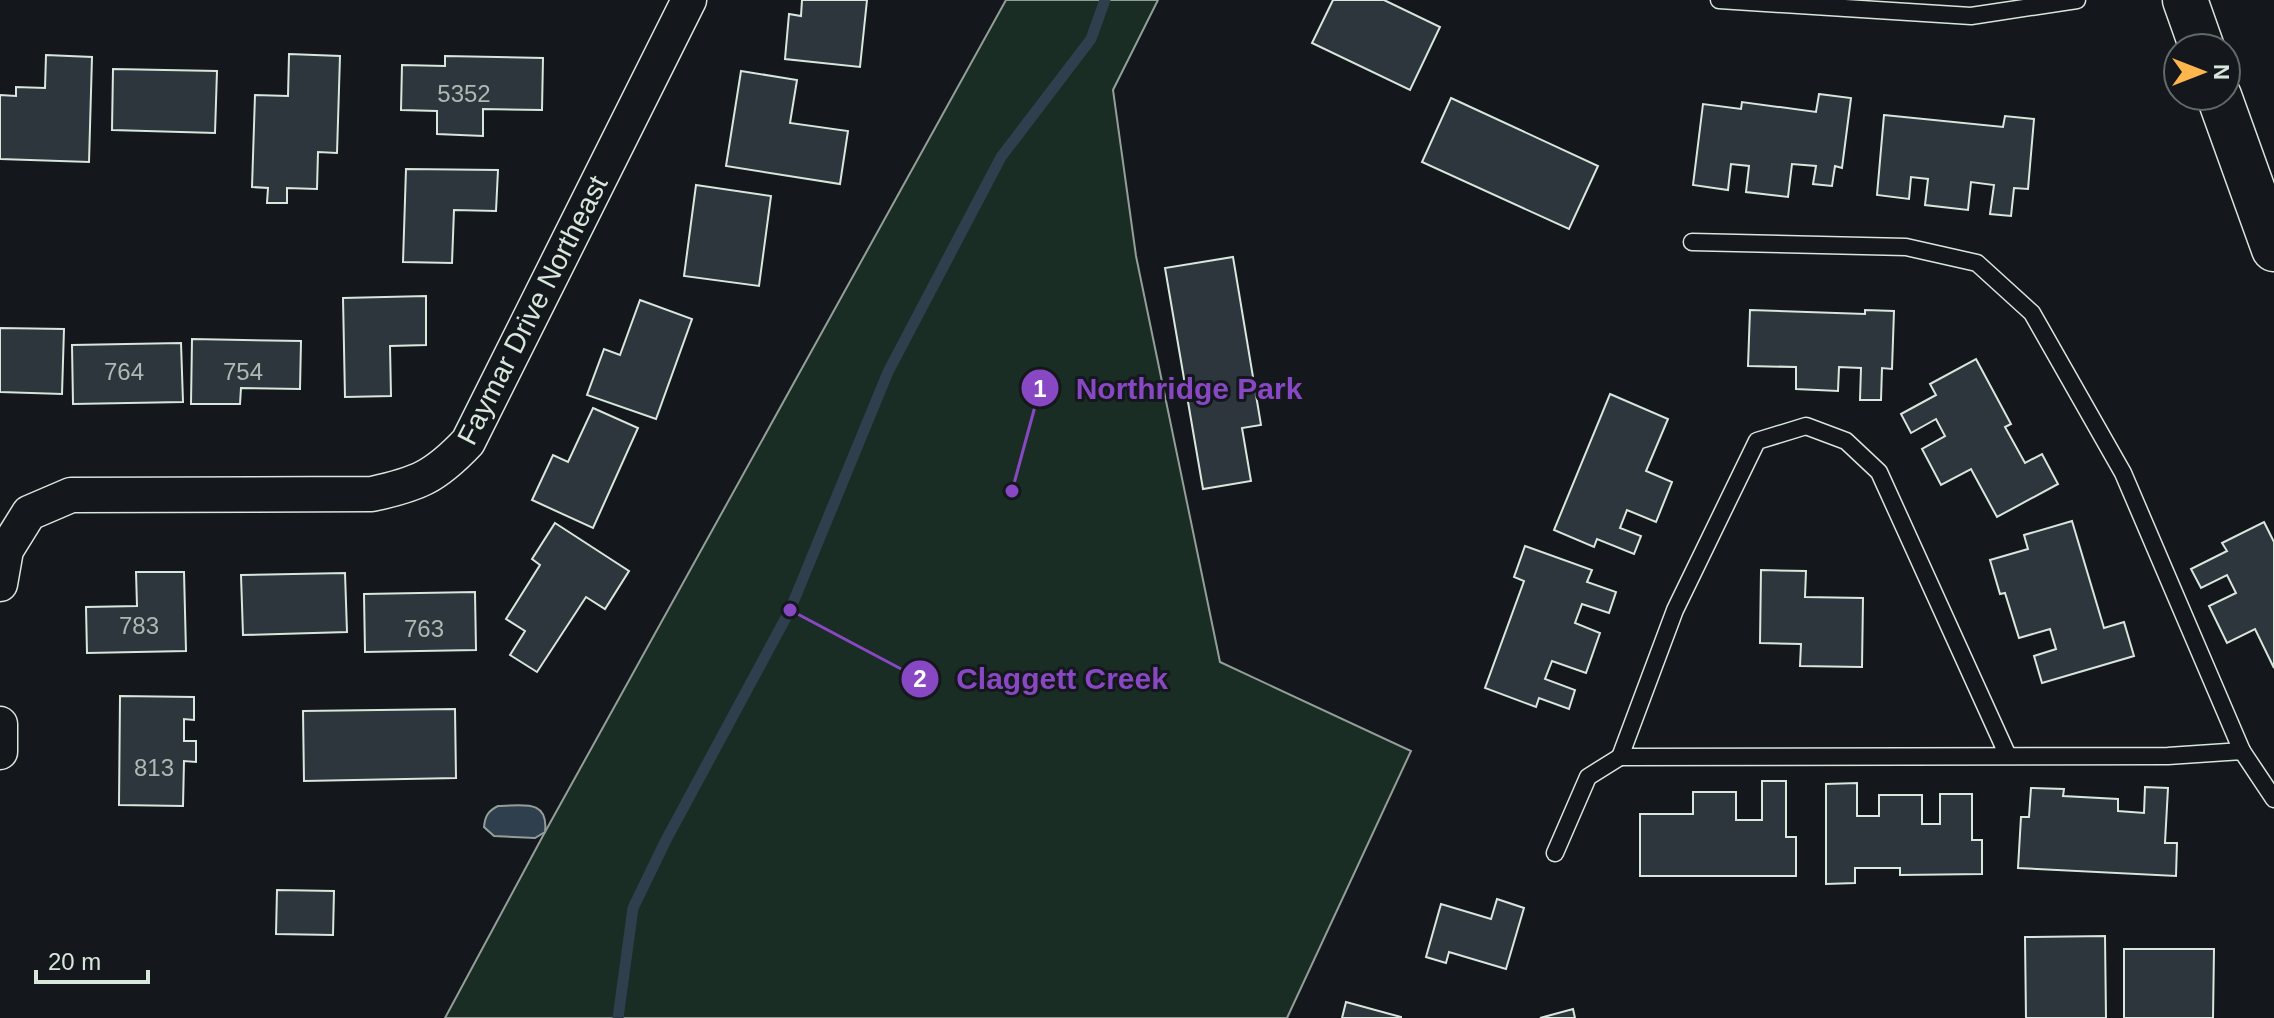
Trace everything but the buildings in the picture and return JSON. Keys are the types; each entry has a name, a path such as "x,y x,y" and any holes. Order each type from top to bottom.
{"main road":[{"path":"2185,0 2196,32"},
{"path":"2225,112 2274,249"}],"street":[{"name":"Faymar Drive Northeast","path":"0,584 6,550 29,513 71,495 372,494 414,484 446,466 468,442 689,0"},
{"path":"0,724 0,752"}],"lane":[{"path":"1719,0 1971,16 2077,0"},
{"path":"1692,242 1906,247 1977,263 2032,313 2123,473 2242,751 2274,799"},
{"path":"1620,757 1675,610 1757,441 1806,426 1846,441 1879,472 2008,756"},
{"path":"1555,853 1588,777 1620,757 2168,756 2242,751"}],"green space":[{"path":"1006,0 1158,0 1113,90 1136,256 1220,662 1411,751 1287,1018 445,1018 545,832"}],"water":[{"path":"524,805 538,809 543,814 545,832 535,838 494,836 484,827 484,823 489,812 498,806"}],"waterway":[{"path":"618,1018 633,908 666,840 790,610 888,372 1001,157 1091,39 1105,0"}],"place":[{"name":"Northridge Park","path":"1012,491"},
{"name":"Claggett Creek","path":"790,610"}]}
